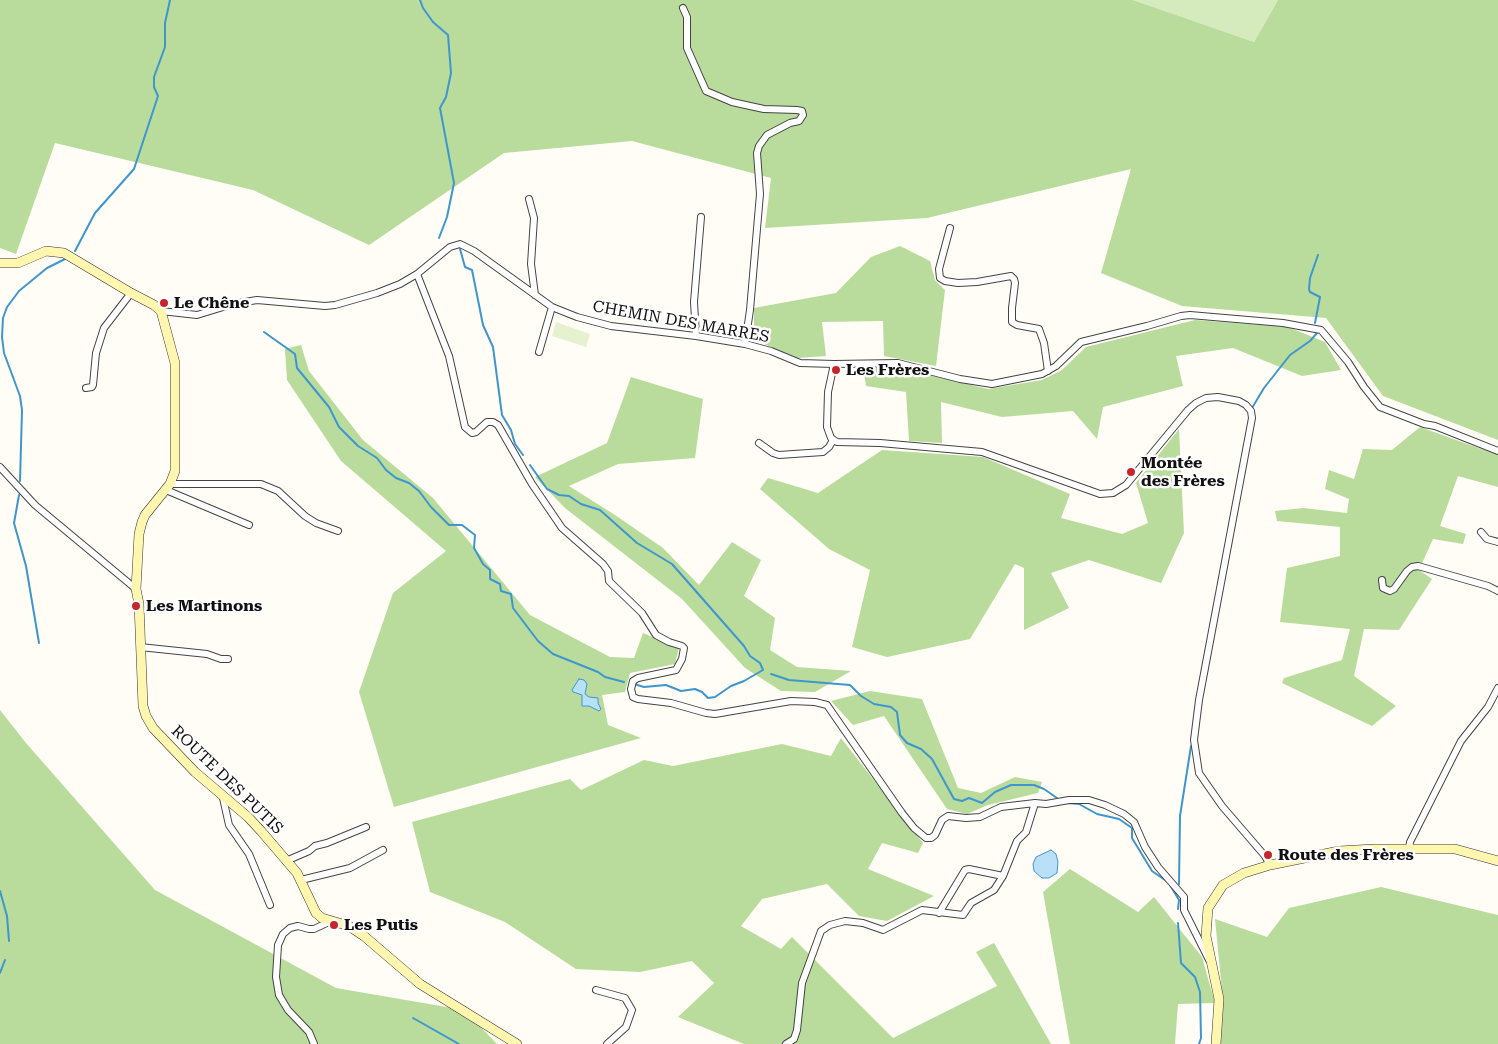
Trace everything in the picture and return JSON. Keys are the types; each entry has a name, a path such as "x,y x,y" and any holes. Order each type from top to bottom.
{"street":[{"path":"683,8 687,16 687,48 706,91 732,102 764,109 797,110 804,115 799,121 790,123 767,136 758,146 760,194 750,310 745,344"},
{"path":"529,199 534,218 531,264 535,295"},
{"path":"696,336 694,302 701,217"},
{"path":"950,228 939,269 940,278 944,281 958,283 1011,276 1016,283 1012,322 1017,325 1039,329 1044,344 1048,370"},
{"name":"CHEMIN DES MARRES","path":"161,311 203,314 233,304 258,300 326,306 335,304 377,293 400,284 418,274 450,247 460,244 474,251 552,308 610,326 745,344 770,351 800,363 898,363 960,379 992,384 1042,374 1056,366 1081,342 1190,314 1283,323 1321,330 1348,362 1380,407 1498,451"},
{"path":"0,263 18,263 46,250 64,252 161,311"},
{"path":"418,274 449,356 465,427 472,433 476,432 487,422 498,425 532,484 562,528 603,564 608,571 609,581 642,613 656,635 684,648 682,659 676,670 638,678 633,681 631,689 633,697 671,703 714,714 791,701 815,702 828,705 902,813 914,828 926,838 931,838 935,835 945,817 980,818 1001,807 1035,803 1046,804 1069,800 1089,800 1118,811 1134,822 1153,860 1184,897 1184,910 1212,965"},
{"path":"86,388 92,387 96,353 104,328 131,293"},
{"path":"539,352 552,308"},
{"name":"ROUTE DES PUTIS","path":"161,311 175,363 175,471 168,487 145,515 139,534 136,588 139,604 143,706 146,716 161,738 223,798 248,817 297,873 310,904 316,913 322,918 349,926 364,936 420,984 517,1044"},
{"path":"834,364 828,392 827,427 828,433 837,442 982,452 1100,494 1118,491 1126,485 1188,410 1196,403 1206,398 1218,397 1238,401 1251,411 1252,418 1199,700 1194,740 1199,773 1222,806 1265,856 1270,865"},
{"path":"759,444 779,455 823,452 830,447 833,440"},
{"path":"0,466 35,505 136,588"},
{"path":"168,487 261,484 278,491 305,516 316,523 338,531"},
{"path":"168,487 249,525"},
{"path":"1481,532 1487,539 1498,542"},
{"path":"1382,580 1383,588 1390,591 1407,571 1412,567 1418,566 1498,591"},
{"path":"140,647 207,654 221,659 228,659"},
{"path":"1409,849 1410,842 1461,741 1488,707 1498,688"},
{"path":"223,798 230,825 249,854 270,906"},
{"path":"786,1044 794,1039 797,1030 802,983 821,931 830,925 844,921 863,923 883,930 922,910 963,915 971,903 994,890 1003,876 1017,841 1026,832 1035,803"},
{"path":"286,861 309,851 315,846 366,827"},
{"path":"1216,1044 1219,999 1206,936 1208,908 1223,885 1244,873 1270,865 1340,851 1455,849 1472,852 1498,861"},
{"path":"301,880 350,868 383,850"},
{"path":"939,913 966,870 1003,876"},
{"path":"314,1044 309,1032 288,1010 280,995 276,977 278,945 283,934 290,928 298,926 314,929 331,921"},
{"path":"596,990 625,998 632,1010 626,1027 607,1044"}],"green space":[{"path":"0,0 1133,0 1254,42 1278,0 1498,0 1498,440 1383,396 1326,318 1182,306 1101,273 1131,169 927,218 765,228 771,178 632,141 504,153 369,245 253,190 55,143 16,254 0,248"},
{"path":"1133,0 1278,0 1254,42"},
{"path":"900,246 930,261 935,280 945,290 936,366 884,356 883,321 822,322 826,356 798,358 754,340 754,308 836,293 871,257"},
{"path":"1195,320 1288,327 1325,342 1341,370 1302,376 1233,348 1176,356 1183,386 1103,407 1097,439 1073,411 1002,417 941,402 942,443 909,441 906,392 866,386 863,366 896,367 988,389 1042,380 1062,370 1086,347"},
{"path":"556,322 590,334 586,347 552,336"},
{"path":"301,345 309,371 363,440 433,498 530,615 610,657 634,658 643,633 679,648 675,664 630,673 625,692 602,695 608,725 641,738 394,807 359,692 393,593 446,551 341,461 287,380 285,349"},
{"path":"631,377 703,399 695,458 618,464 569,486 663,548 699,585 732,542 761,560 744,596 775,618 770,650 797,667 851,671 815,692 781,691 745,668 682,599 565,508 535,477 607,443"},
{"path":"1420,427 1498,455 1498,487 1458,476 1440,526 1466,534 1463,544 1433,539 1419,570 1432,579 1399,630 1364,629 1354,676 1396,706 1372,726 1282,683 1284,678 1342,660 1350,629 1280,622 1287,568 1340,556 1340,527 1277,521 1275,511 1303,508 1347,513 1349,499 1325,489 1329,470 1354,479 1363,449 1392,450"},
{"path":"1179,429 1184,533 1161,583 1089,560 1051,573 1069,608 1024,630 1024,568 1015,564 970,639 887,657 852,647 870,570 829,549 760,489 768,478 818,493 882,450 983,457 1070,494 1061,518 1122,534 1148,523 1136,483"},
{"path":"870,691 922,699 958,788 981,793 1015,777 1042,782 1038,793 988,805 967,814 947,809 884,716 853,725 831,701"},
{"path":"0,710 26,743 155,890 336,988 464,1010 497,1044 0,1044"},
{"path":"841,738 923,843 918,853 882,843 868,869 934,896 887,921 859,916 827,884 762,899 741,926 781,949 792,937 893,1038 997,986 976,952 994,943 1051,1044 744,1044 678,1017 714,983 692,961 640,972 576,969 505,922 430,892 412,822 570,779 581,790 644,760 673,766 782,744 831,756"},
{"path":"1070,869 1138,912 1154,897 1202,957 1215,1003 1178,1004 1175,1044 1070,1044 1043,892"},
{"path":"1381,887 1498,915 1498,1044 1221,1044 1222,991 1215,919 1267,937 1289,908"}],"water":[{"path":"579,679 584,680 587,684 585,694 589,697 598,698 601,709 599,711 589,706 582,706 582,695 573,692 572,690"},
{"path":"1051,850 1056,854 1058,862 1057,873 1049,878 1042,878 1034,871 1033,864 1036,857"}],"waterway":[{"path":"75,251 95,213 134,169 158,96 154,87 154,77 165,47 165,23 170,0"},
{"path":"420,0 433,22 448,35 451,73 446,97 440,108 454,183 447,217 439,238"},
{"path":"460,249 465,267 472,270 483,325 493,347 502,415 511,430 515,444 523,455"},
{"path":"1315,323 1320,297 1310,292 1309,289 1310,278 1318,255"},
{"path":"20,481 22,410 20,396 4,353 2,337 3,318 7,307 19,291 47,268 67,258"},
{"path":"264,332 295,354 297,368 329,407 339,427 358,446 377,458 386,470 396,478 409,483 419,491 431,507 449,525 462,525 475,535 474,548 483,564 490,570 490,579 500,584 501,591 511,594 513,608 538,641 553,654 598,672 605,677 624,682"},
{"path":"1252,408 1264,388 1290,355 1310,341 1317,333"},
{"path":"530,465 547,489 559,495 569,496 581,504 600,510 637,543 672,564 744,646 750,656 760,663 763,670 731,686 715,697 708,698 702,692 695,689 681,691 666,685 644,687 634,684"},
{"path":"19,495 14,523 26,566 39,643"},
{"path":"771,674 789,680 850,685 861,696 874,704 891,707 897,712 900,735 907,743 921,749 932,759 954,799 962,801 969,798 982,803 995,792 1011,785 1034,785 1057,798"},
{"path":"1179,884 1180,816 1191,746"},
{"path":"1067,803 1079,804 1097,814 1119,819 1132,828 1132,838 1152,871 1165,880"},
{"path":"1170,885 1179,900 1178,909"},
{"path":"0,891 7,916 9,941"},
{"path":"1178,923 1181,963 1195,977 1200,992 1201,1038 1199,1044"},
{"path":"0,973 5,960"},
{"path":"413,1018 459,1044"}],"place":[{"name":"Le Chêne","path":"164,303"},
{"name":"Les Frères","path":"836,370"},
{"name":"Montée des Frères","path":"1131,472"},
{"name":"Les Martinons","path":"136,606"},
{"name":"Route des Frères","path":"1268,855"},
{"name":"Les Putis","path":"334,925"}]}
